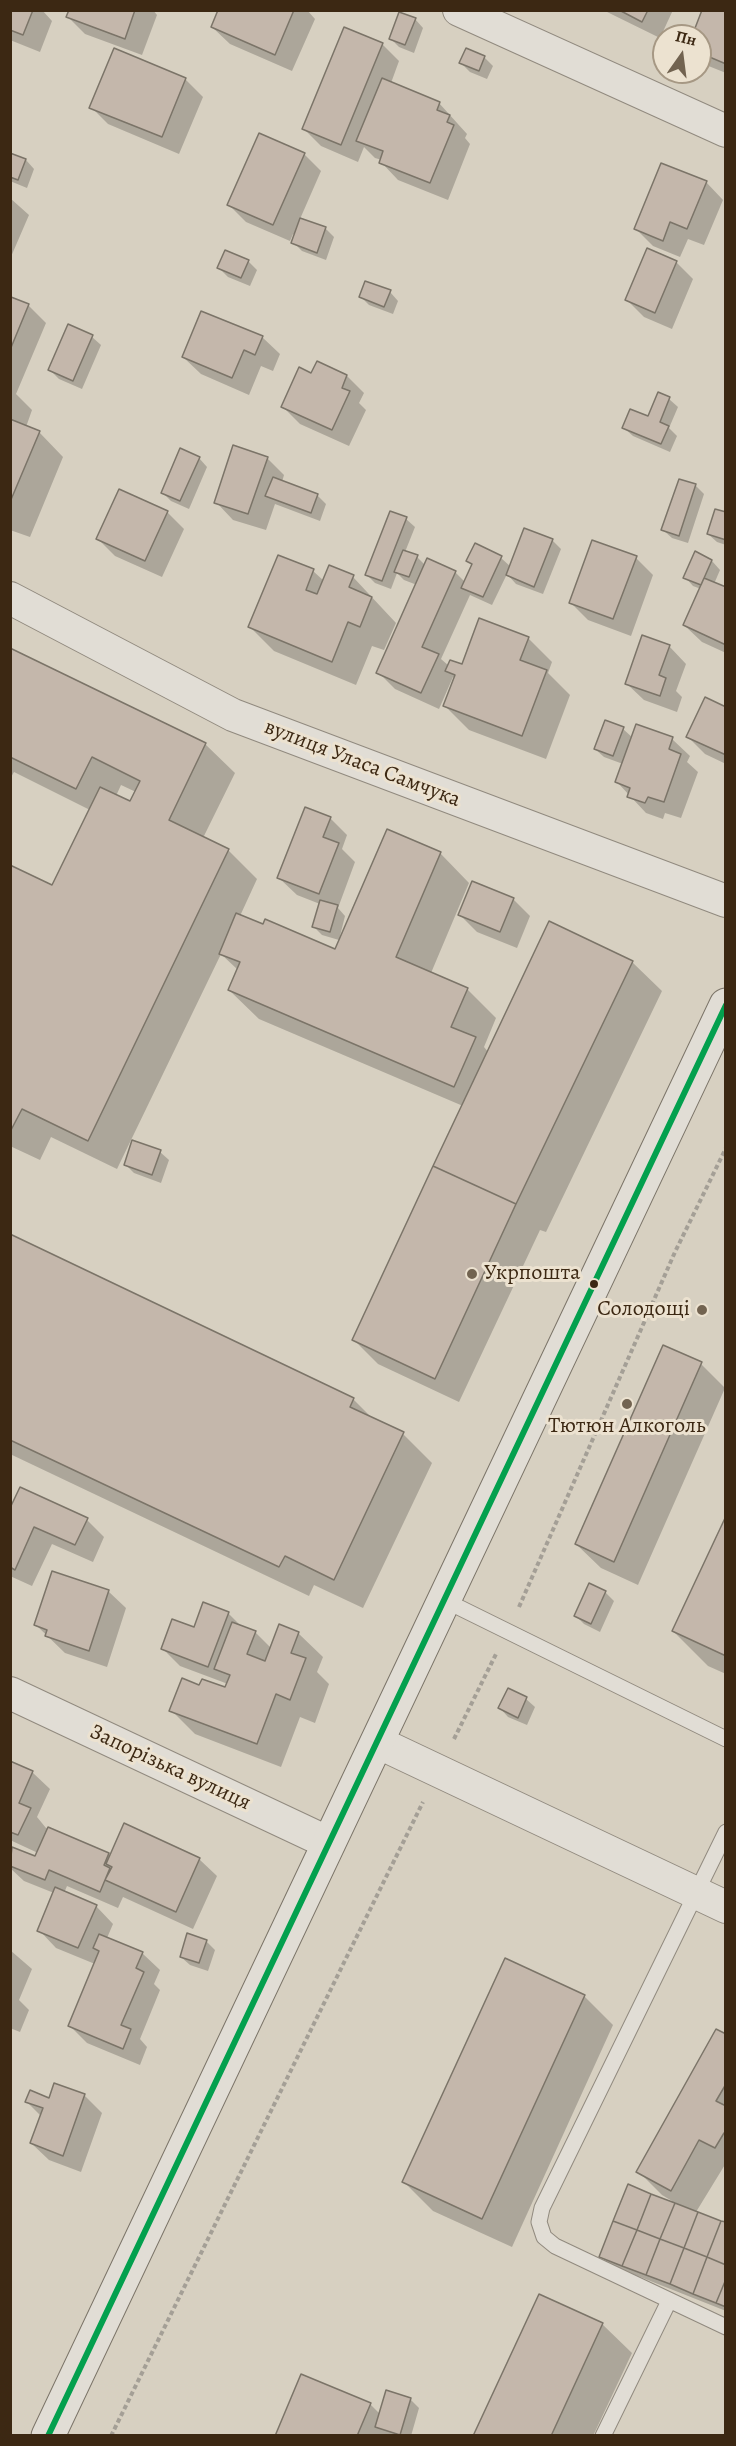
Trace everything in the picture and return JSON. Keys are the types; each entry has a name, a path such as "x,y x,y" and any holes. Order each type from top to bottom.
{"main road":[{"path":"48,2436 726,1005"}],"street":[{"path":"459,10 726,131"},
{"name":"вулиця Уласа Самчука","path":"10,598 233,715 726,901"},
{"name":"Запорізька вулиця","path":"10,1694 329,1843"},
{"path":"377,1742 726,1907"}],"lane":[{"path":"444,1600 726,1739"},
{"path":"726,1832 542,2208 539,2222 544,2237 555,2246 726,2327"},
{"path":"603,2436 669,2301"}],"path":[{"path":"111,2436 508,1631 675,1252 726,1148"}],"building":[{"path":"10,10 33,10 23,35 10,30"},
{"path":"69,10 135,10 125,39 66,17"},
{"path":"218,10 294,10 275,55 211,27"},
{"path":"619,10 648,10 642,22"},
{"path":"702,10 726,11 726,64 712,58 712,24 697,24"},
{"path":"399,12 416,18 405,45 389,39"},
{"path":"344,27 383,43 341,145 302,129"},
{"path":"114,48 186,78 162,137 89,108"},
{"path":"466,48 485,56 479,71 459,63"},
{"path":"382,78 440,102 437,110 450,115 447,122 454,125 430,183 379,163 383,151 356,141"},
{"path":"259,133 305,153 273,225 227,205"},
{"path":"10,153 26,159 18,180 10,177"},
{"path":"661,163 707,181 687,229 670,222 663,241 634,229"},
{"path":"300,218 326,227 317,253 291,243"},
{"path":"647,248 677,261 655,313 625,300"},
{"path":"225,250 249,260 241,278 217,268"},
{"path":"365,281 391,290 384,307 359,297"},
{"path":"11,297 29,304 10,350 10,299"},
{"path":"201,311 263,336 255,355 244,350 232,378 182,357"},
{"path":"68,324 93,335 73,381 48,370"},
{"path":"317,361 347,375 342,388 350,391 332,430 281,407 299,367 311,373"},
{"path":"658,392 670,397 660,422 669,426 661,444 622,428 630,409 648,416"},
{"path":"10,419 40,431 10,502"},
{"path":"233,445 268,457 248,514 214,503"},
{"path":"180,448 200,457 180,501 161,493"},
{"path":"273,477 318,494 311,513 265,496"},
{"path":"679,479 696,484 679,536 661,530"},
{"path":"119,489 168,511 145,561 96,539"},
{"path":"715,509 726,512 726,540 707,534"},
{"path":"390,511 407,517 382,581 365,575"},
{"path":"524,528 553,539 534,587 506,575"},
{"path":"592,540 637,556 613,619 569,603"},
{"path":"475,543 502,556 483,597 461,588 472,564 466,561"},
{"path":"403,550 418,555 409,577 394,572"},
{"path":"695,551 712,560 701,585 683,578"},
{"path":"278,555 314,569 306,590 317,594 329,565 354,575 349,587 372,597 360,627 348,622 332,662 248,627"},
{"path":"427,558 456,571 422,647 439,654 421,693 376,673"},
{"path":"704,578 726,587 726,645 683,625"},
{"path":"479,618 529,637 520,660 547,670 522,736 443,706 455,675 445,671 450,660 462,664"},
{"path":"642,635 670,645 659,675 666,678 660,696 625,684"},
{"path":"10,648 206,743 169,820 229,849 88,1141 22,1109 10,1132 10,865 52,885 100,787 130,801 140,781 92,757 76,789 10,757"},
{"path":"705,697 726,707 726,755 686,737"},
{"path":"605,720 624,727 613,756 594,749"},
{"path":"636,724 673,737 669,749 681,754 664,802 648,797 645,803 627,797 630,788 615,782"},
{"path":"305,807 331,817 323,837 339,843 319,894 277,878"},
{"path":"387,829 441,852 396,957 468,988 451,1027 476,1037 454,1087 228,990 240,962 219,954 236,913 263,924 265,919 335,949"},
{"path":"472,881 514,898 500,932 458,915"},
{"path":"320,900 338,905 330,932 312,927"},
{"path":"549,921 633,961 516,1204 433,1166"},
{"path":"132,1140 161,1150 152,1175 124,1165"},
{"path":"433,1166 516,1204 435,1379 352,1340"},
{"path":"10,1234 354,1398 350,1407 404,1432 334,1580 285,1556 279,1567 10,1440"},
{"path":"663,1345 702,1362 614,1562 575,1544"},
{"path":"20,1487 88,1518 75,1545 34,1527 15,1570 10,1567 10,1508"},
{"path":"726,1516 726,1656 672,1631"},
{"path":"52,1571 109,1590 89,1651 45,1636 47,1630 34,1625"},
{"path":"589,1583 606,1591 591,1624 574,1616"},
{"path":"203,1602 229,1612 208,1667 161,1649 172,1619 194,1627"},
{"path":"232,1622 256,1631 247,1654 265,1661 279,1624 299,1632 291,1653 306,1658 290,1700 276,1694 257,1744 169,1711 182,1678 199,1685 202,1679 225,1687 230,1675 214,1669"},
{"path":"508,1688 527,1697 518,1718 498,1708"},
{"path":"10,1761 33,1771 19,1803 31,1808 18,1835 10,1832"},
{"path":"124,1823 200,1858 176,1912 105,1880 112,1867 106,1864"},
{"path":"48,1827 109,1853 104,1865 110,1868 100,1892 49,1870 45,1880 10,1866 12,1847 35,1856"},
{"path":"55,1887 97,1905 78,1948 37,1931"},
{"path":"187,1933 207,1940 199,1963 180,1957"},
{"path":"99,1934 143,1952 136,1968 144,1972 121,2025 131,2029 123,2049 68,2026 99,1951 93,1948"},
{"path":"505,1958 585,1995 482,2219 402,2182"},
{"path":"716,2029 726,2034 726,2084 716,2101 726,2106 726,2134 724,2133 715,2148 699,2140 671,2191 636,2172"},
{"path":"54,2083 85,2094 63,2156 30,2143 43,2108 25,2102 30,2090 49,2098"},
{"path":"628,2184 651,2194 637,2230 613,2221"},
{"path":"651,2194 675,2203 660,2239 637,2230"},
{"path":"675,2203 698,2212 684,2248 660,2239"},
{"path":"698,2212 721,2221 707,2257 684,2248"},
{"path":"613,2221 637,2230 622,2266 599,2257"},
{"path":"721,2221 726,2222 726,2265 707,2257"},
{"path":"637,2230 660,2239 646,2275 622,2266"},
{"path":"660,2239 684,2248 670,2284 646,2275"},
{"path":"684,2248 707,2257 693,2294 670,2284"},
{"path":"707,2257 726,2265 726,2279 716,2303 693,2294"},
{"path":"726,2279 726,2307 716,2303"},
{"path":"539,2294 603,2323 551,2436 473,2436"},
{"path":"301,2374 371,2403 357,2436 275,2436"},
{"path":"386,2390 411,2398 400,2435 375,2427"}],"transit line":[{"path":"48,2436 726,1005"}],"place":[{"name":"Укрпошта","path":"472,1274"},
{"name":"Солодощі","path":"702,1310"},
{"name":"Тютюн Алкоголь","path":"627,1404"}]}
